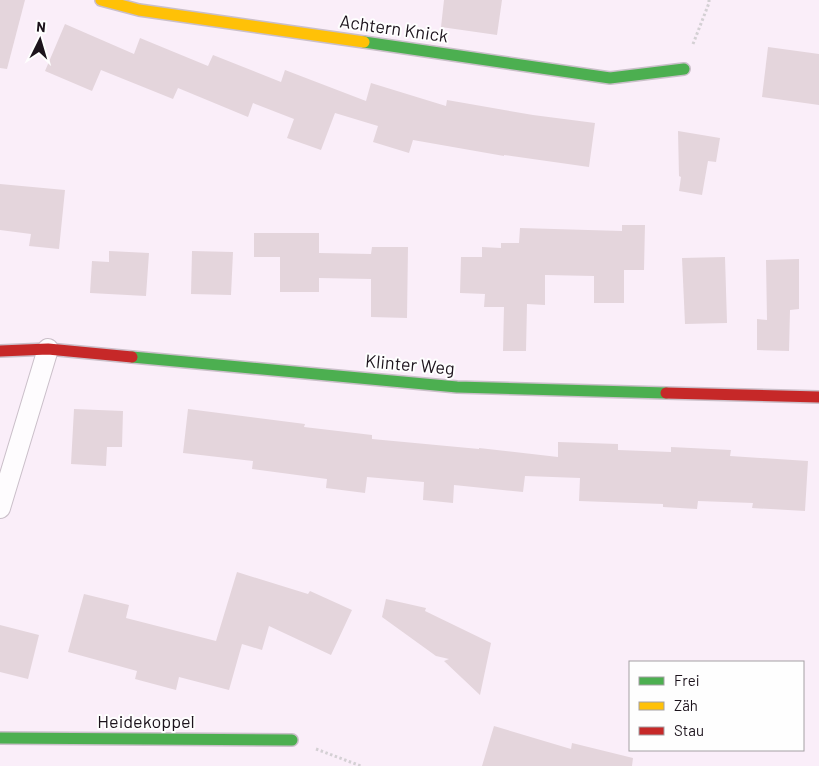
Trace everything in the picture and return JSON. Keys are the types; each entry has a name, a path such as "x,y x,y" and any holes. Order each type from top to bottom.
{"street":[{"name":"Achtern Knick","path":"101,0 139,10 610,78 684,69"},
{"name":"Klinter Weg","path":"0,351 48,349 457,388 819,397"},
{"path":"0,508 48,349"},
{"name":"Heidekoppel","path":"0,738 292,740"}],"path":[{"path":"684,69 709,0"},
{"path":"292,740 361,766"}],"building":[{"path":"0,0 25,0 7,69 0,68"},
{"path":"444,0 502,0 497,35 441,27"},
{"path":"65,24 134,54 140,38 208,66 213,55 281,82 285,70 366,101 371,83 446,106 447,100 533,115 595,123 589,167 504,156 413,140 409,153 373,142 378,126 335,113 321,150 287,138 294,119 253,103 248,117 178,88 173,99 101,70 92,91 45,71"},
{"path":"768,47 819,54 819,105 762,97"},
{"path":"678,131 720,138 716,162 708,161 702,195 679,191 681,177 679,176"},
{"path":"0,184 65,190 59,249 29,246 31,234 0,230"},
{"path":"622,225 645,225 644,270 624,270 624,303 594,303 594,276 545,275 545,305 527,304 526,351 503,351 504,307 484,307 485,294 460,293 461,257 482,257 482,247 501,248 501,243 519,243 520,228 622,231"},
{"path":"254,233 319,233 319,253 371,254 372,247 408,247 407,318 371,317 371,279 319,278 319,292 280,292 280,257 254,257"},
{"path":"109,251 149,253 146,296 90,293 92,261 109,262"},
{"path":"192,251 233,252 231,295 191,294"},
{"path":"725,257 727,323 685,324 682,258"},
{"path":"799,259 799,309 790,310 789,351 757,350 757,319 767,320 766,260"},
{"path":"74,409 123,411 122,447 107,447 106,466 71,464"},
{"path":"188,409 305,424 304,427 372,435 372,439 558,457 558,442 618,444 618,450 671,452 671,447 731,450 730,456 808,461 805,511 752,508 753,503 698,501 697,509 663,507 663,504 579,501 580,478 525,476 523,492 454,485 453,503 423,500 424,482 367,477 365,493 326,488 327,479 252,469 253,461 183,453"},
{"path":"237,572 308,594 310,591 352,610 331,655 269,626 262,650 242,644 229,690 179,677 176,690 135,679 137,671 68,652 84,594 129,605 126,618 216,641"},
{"path":"386,599 426,608 425,611 491,643 480,695 444,661 449,659 436,656 382,617"},
{"path":"0,625 39,635 28,679 0,672"},
{"path":"494,726 571,749 572,743 633,758 632,766 482,766"}],"traffic: fast":[{"path":"364,42 610,78 684,69"},
{"path":"132,357 457,387 666,393"},
{"path":"0,738 292,740"}],"traffic: slow":[{"path":"101,0 139,10 364,42"}],"traffic: jam":[{"path":"0,351 48,349 132,357"},
{"path":"666,393 819,397"}]}
